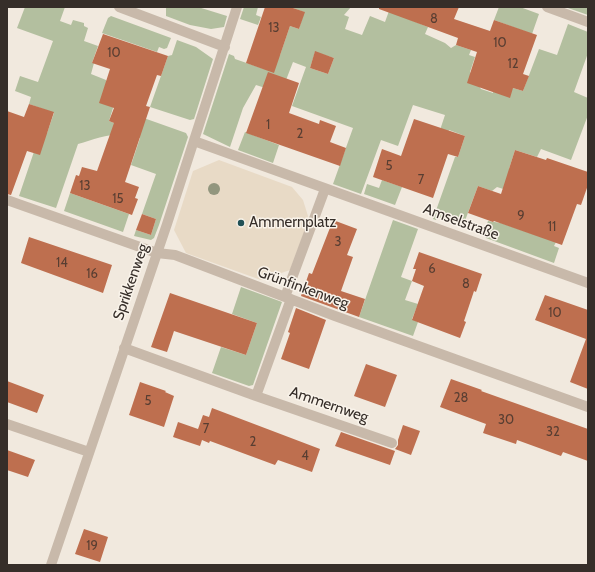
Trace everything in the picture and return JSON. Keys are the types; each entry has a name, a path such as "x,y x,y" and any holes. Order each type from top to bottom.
{"street":[{"path":"119,7 225,47"},
{"name":"Sprikkenweg","path":"51,565 157,253 237,7"},
{"path":"547,7 588,22"},
{"path":"124,348 256,396 325,189 194,141"},
{"name":"Amselstraße","path":"325,189 588,283"},
{"name":"Grünfinkenweg","path":"7,200 157,253 175,255 288,298 588,407"},
{"name":"Ammernweg","path":"256,396 392,443"},
{"path":"7,424 89,452"}],"green space":[{"path":"25,7 65,7 60,21 71,25 73,20 84,23 84,26 88,28 84,41 98,46 92,63 94,63 91,74 106,80 113,108 109,121 119,125 124,111 186,133 188,137 159,225 154,238 151,240 134,236 136,230 151,235 156,219 142,214 156,174 131,165 140,138 132,135 109,135 78,144 56,208 19,196 41,131 47,133 54,113 29,104 31,97 15,91 20,76 38,82 53,41 17,28"},
{"path":"166,7 198,7 227,16 224,27 211,29 190,25 166,16"},
{"path":"244,7 258,7 256,15 261,17 258,25 240,19"},
{"path":"290,7 351,7 344,15 349,17 345,29 362,35 370,16 385,22 389,11 428,27 425,34 445,43 451,48 456,45 471,50 469,55 475,57 470,72 481,89 493,93 513,88 523,91 539,49 557,55 568,24 588,32 588,53 574,92 588,98 588,115 571,160 541,149 537,157 515,150 509,169 531,177 522,195 497,187 492,191 478,186 463,226 438,217 436,220 433,219 455,157 458,157 465,136 449,130 447,135 439,133 445,115 413,105 398,146 381,140 361,194 333,184 353,128 292,106 306,67 293,62 281,93 256,85 243,108 230,147 203,134 229,54 234,56 235,59 264,69 280,55 290,26 299,29 304,12","holes":["315,52 334,58 328,74 310,68"]},
{"path":"499,7 520,7 539,14 532,34 494,20"},
{"path":"566,7 588,7 588,15 568,8"},
{"path":"111,16 171,38 167,48 164,49 159,47 157,52 102,33 108,18"},
{"path":"177,40 196,47 213,59 194,119 190,120 150,107 168,56 172,55"},
{"path":"245,132 279,145 273,163 238,150"},
{"path":"382,180 402,187 395,205 364,194 367,184 379,188"},
{"path":"70,193 129,214 123,232 64,211"},
{"path":"393,220 418,229 401,277 412,281 405,300 418,304 412,319 418,322 413,336 359,317"},
{"path":"488,221 501,223 556,242 554,246 559,248 554,263 486,238 484,233"},
{"path":"241,287 282,302 253,385 249,386 212,373 221,347 246,355 257,323 232,314"}],"shaded area":[{"name":"Ammernplatz","path":"219,160 292,187 303,200 308,216 305,230 290,270 261,280 186,253 174,230 193,171"}],"building":[{"path":"265,7 290,7 305,12 299,29 290,26 274,73 246,63"},
{"path":"379,7 459,7 454,19 490,31 494,20 537,35 523,74 529,76 523,91 513,88 510,98 467,83 477,52 456,45 458,38 379,9"},
{"path":"103,34 168,56 161,76 157,75 146,106 150,107 125,182 139,187 135,198 138,199 132,215 70,193 76,175 79,176 82,167 97,171 114,123 109,121 114,108 99,103 110,69 92,63"},
{"path":"315,51 334,58 328,74 310,68"},
{"path":"268,72 299,83 289,113 319,124 320,120 336,126 330,142 346,148 340,166 246,133"},
{"path":"29,104 54,112 40,155 27,151 11,195 7,194 7,111 24,117"},
{"path":"414,119 465,136 458,157 448,154 433,198 373,177 382,149 401,156"},
{"path":"515,150 546,160 547,158 588,172 588,185 581,205 577,204 562,245 468,213 478,186 501,194"},
{"path":"142,214 156,219 151,235 136,230"},
{"path":"333,220 357,229 347,255 353,257 341,291 365,299 359,317 301,296 309,273 312,274"},
{"path":"29,237 112,265 103,293 21,263"},
{"path":"419,252 482,274 476,292 474,291 460,338 412,320 424,286 412,281 416,269 413,269"},
{"path":"170,293 257,323 246,355 174,331 167,352 151,347"},
{"path":"545,295 588,310 588,389 570,382 586,339 535,320"},
{"path":"296,308 326,320 309,369 281,359 290,333 288,332"},
{"path":"366,364 397,375 385,407 354,396"},
{"path":"451,379 588,429 588,461 563,452 561,456 517,440 516,444 483,433 486,424 440,407"},
{"path":"7,381 44,395 37,413 7,402"},
{"path":"140,382 166,391 165,392 174,396 164,427 129,415"},
{"path":"212,408 320,449 312,472 278,460 275,465 210,441 209,443 202,440 200,446 173,437 178,422 198,429 203,415 209,417"},
{"path":"403,425 420,431 411,455 395,449 398,445 398,440"},
{"path":"341,432 395,451 390,465 335,446"},
{"path":"7,450 35,460 28,477 7,470"},
{"path":"84,529 108,537 100,562 75,554"}],"place":[{"name":"Ammernplatz","path":"241,223"}]}
